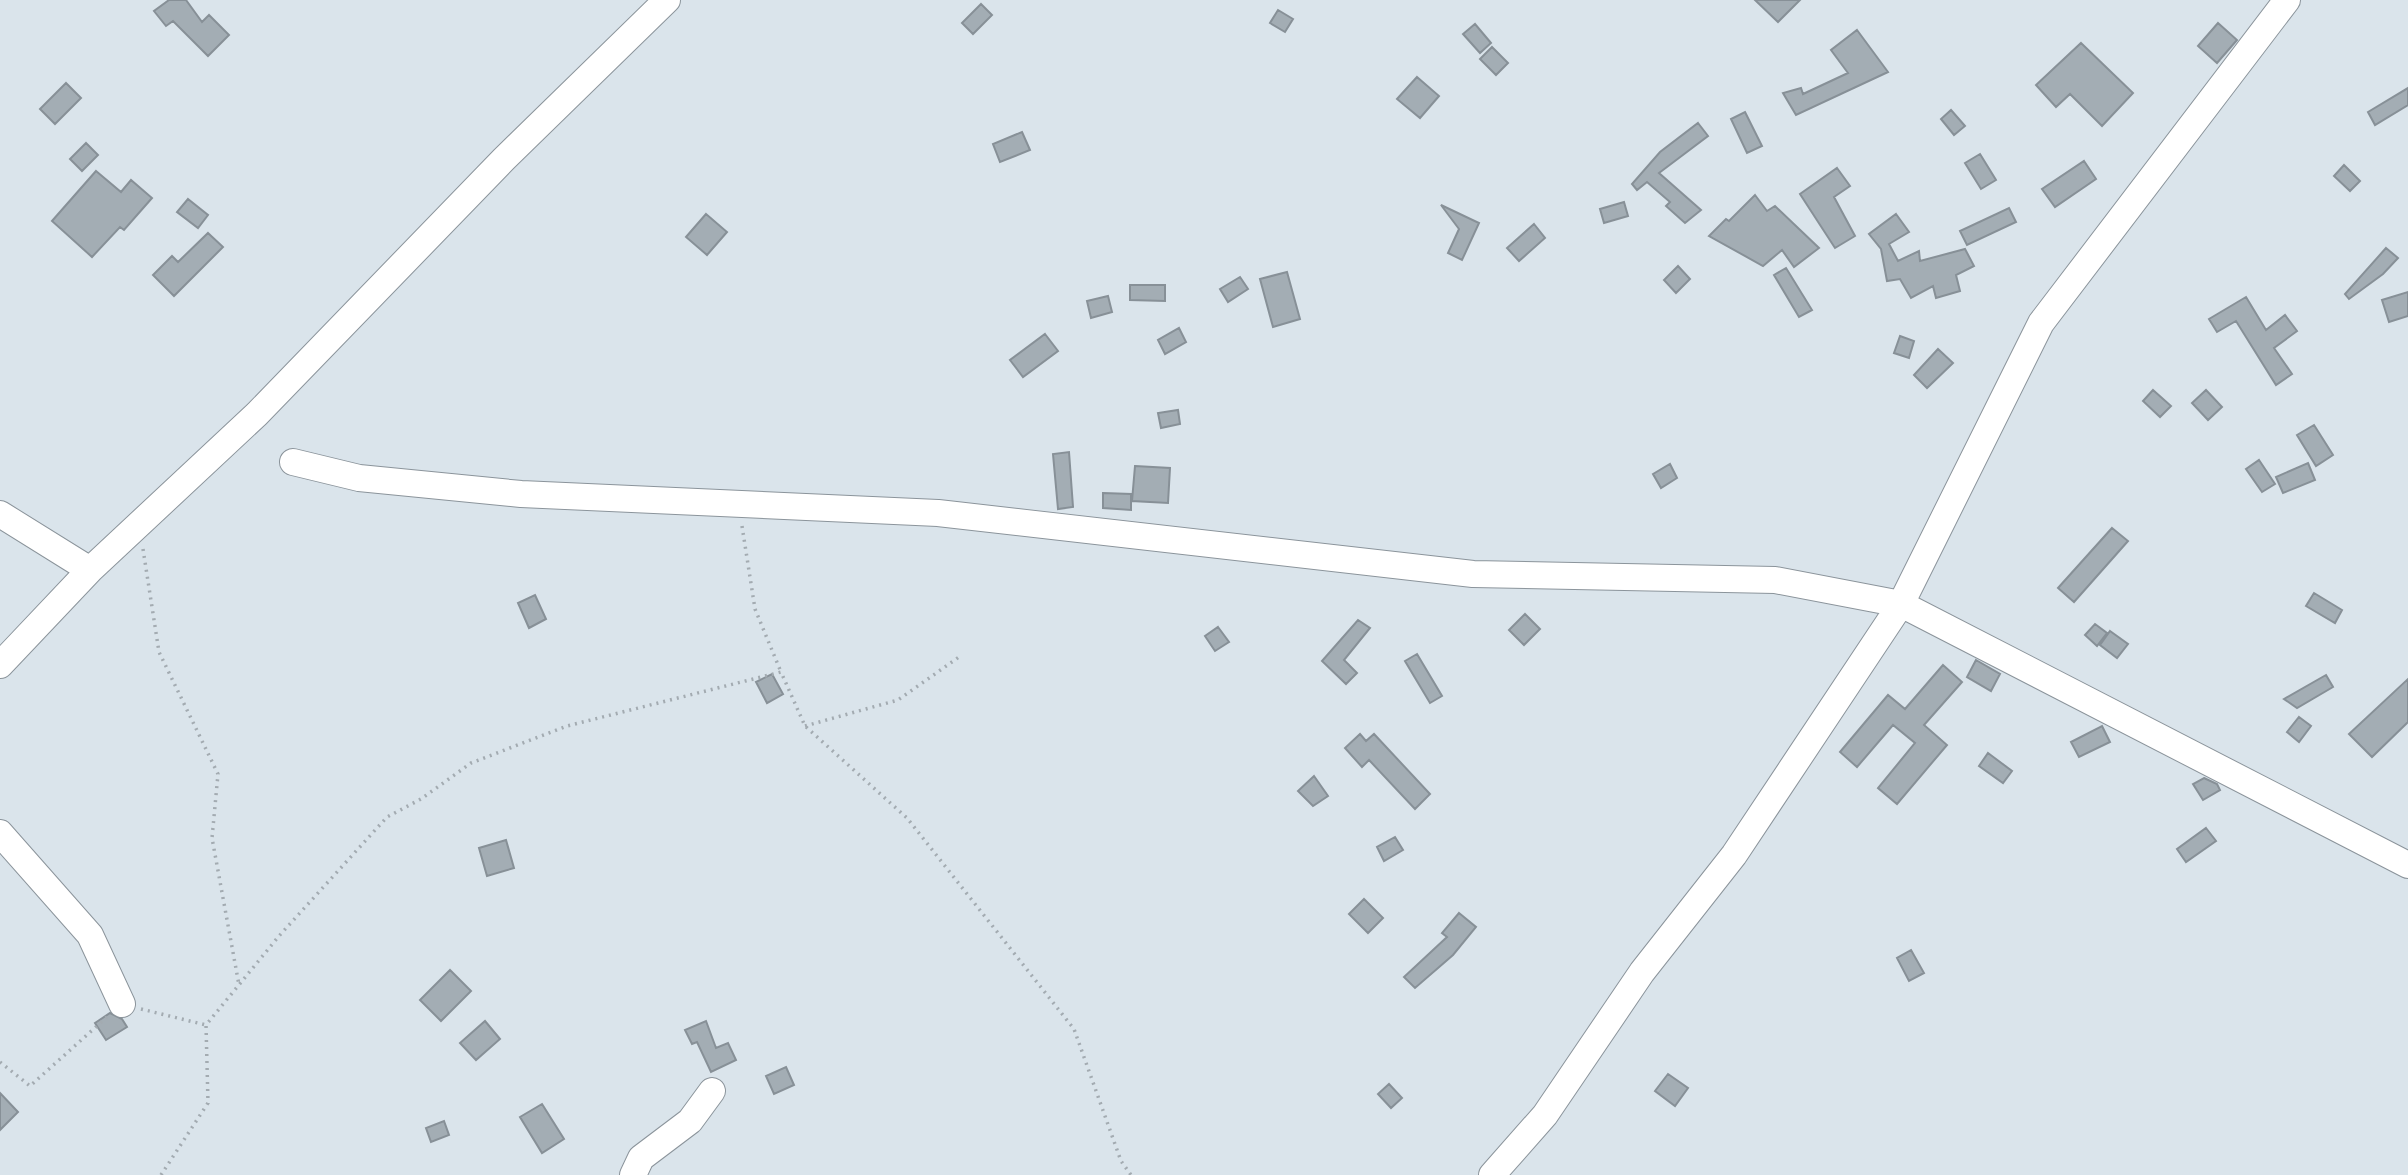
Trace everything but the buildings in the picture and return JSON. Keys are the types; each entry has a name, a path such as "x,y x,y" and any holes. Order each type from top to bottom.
{"street":[{"path":"0,664 90,570 257,414 504,159 667,0"},
{"path":"1492,1175 1545,1115 1642,972 1734,855 1901,604 2040,323 2287,0"},
{"path":"293,462 359,478 508,492 938,513 1473,574 1775,580 1901,604 2408,865"},
{"path":"0,513 90,570"},
{"path":"0,833 90,935 122,1004"},
{"path":"633,1175 641,1158 690,1121 712,1091"}],"path":[{"path":"738,504 755,609 805,726 907,818 1074,1029 1121,1161 1131,1175"},
{"path":"139,525 159,652 218,774 212,838 239,985"},
{"path":"805,726 898,700 959,657"},
{"path":"161,1175 208,1103 206,1025 387,817 421,799 471,763 567,726 781,672"},
{"path":"0,1062 30,1086 122,1004 206,1025"}]}
